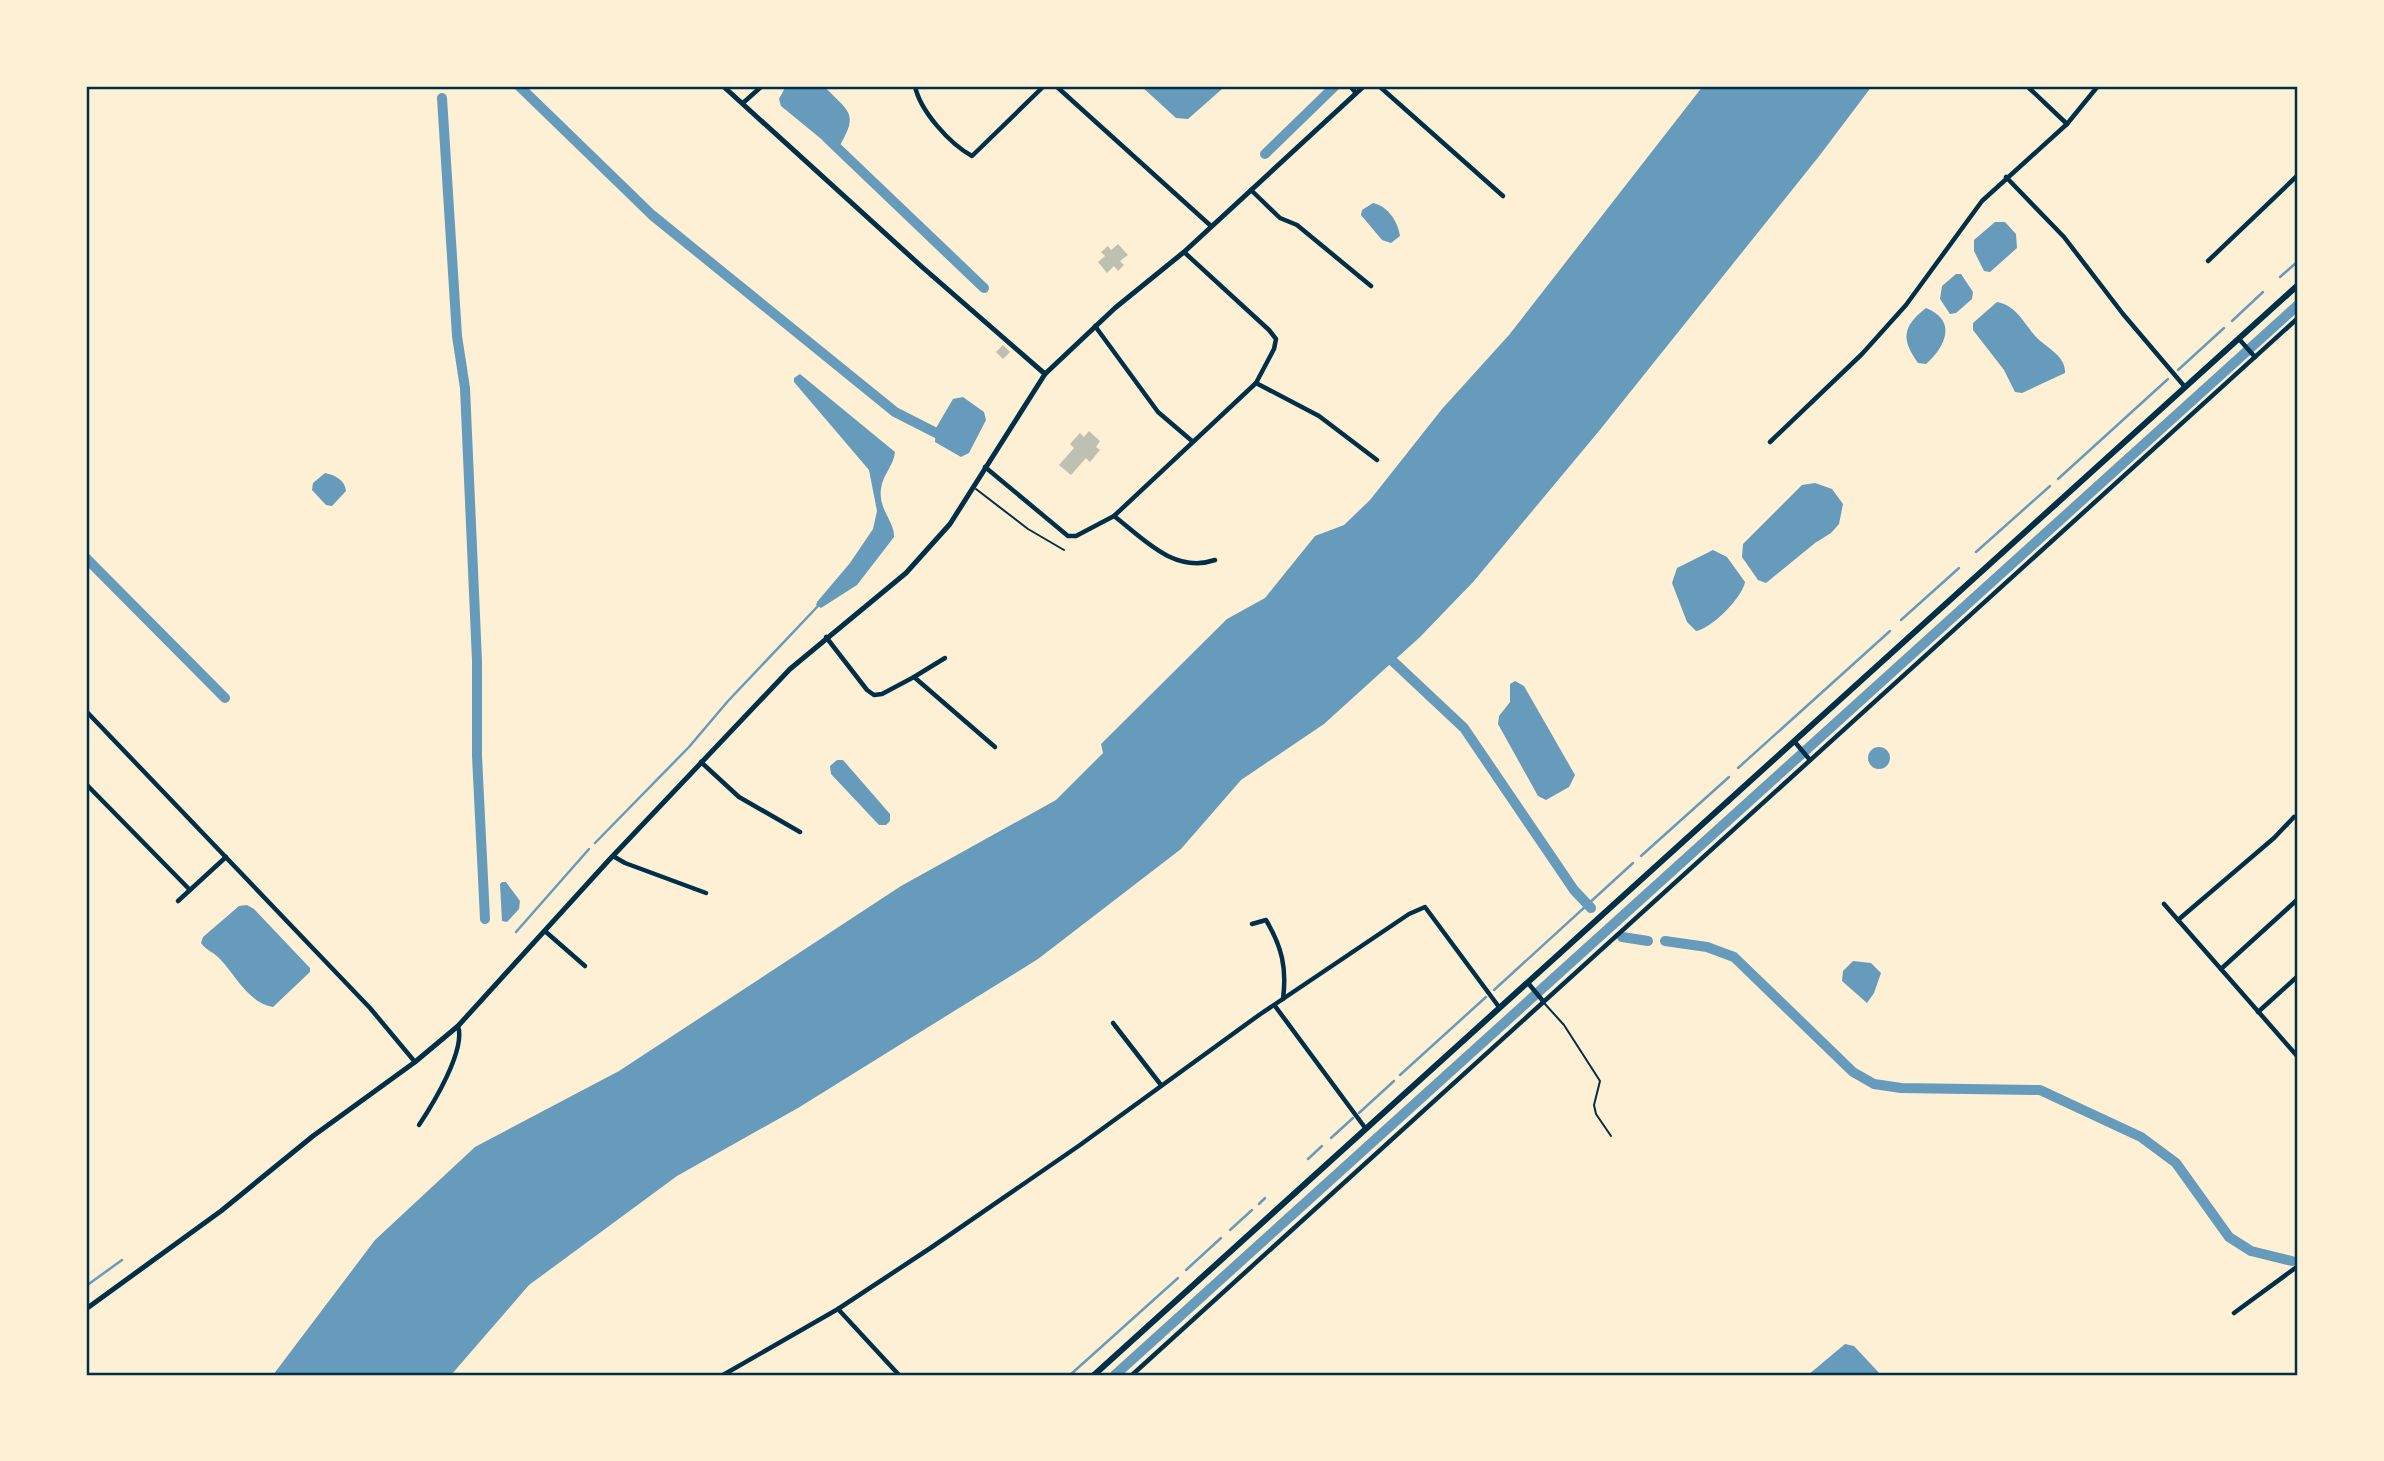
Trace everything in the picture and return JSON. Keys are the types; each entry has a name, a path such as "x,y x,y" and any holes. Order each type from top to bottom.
{"main road":[{"path":"1094,1375 1499,1007 1530,985 1797,744 2185,387 2241,342 2298,285"}],"street":[{"path":"723,86 921,266 1045,374"},
{"path":"743,103 762,86"},
{"path":"915,86 922,107 972,156 1044,86"},
{"path":"1056,86 1211,226"},
{"path":"1350,86 1356,93"},
{"path":"86,1308 221,1211 313,1136 415,1062 458,1026 613,856 790,669 906,573 950,524 1045,374 1095,326 1184,252 1364,86"},
{"path":"1379,86 1503,196"},
{"path":"2028,86 2067,124"},
{"path":"1770,442 1862,354 1906,305 1982,201 2067,124 2098,86"},
{"path":"2208,261 2298,175"},
{"path":"2006,177 2064,237 2123,314 2185,387"},
{"path":"1251,190 1280,218 1297,225 1371,286"},
{"path":"985,467 1068,536 1076,536 1114,516 1256,383 1274,349 1276,339 1184,252"},
{"path":"1132,1375 1541,999 2253,355 2298,318"},
{"path":"1095,326 1158,412 1192,441"},
{"path":"2241,342 2253,355"},
{"path":"1256,383 1319,416 1377,460"},
{"path":"1114,516 1164,555 1175,560 1202,564 1215,560"},
{"path":"826,637 867,690 874,695 882,694 946,658"},
{"path":"914,677 995,747"},
{"path":"86,711 370,1008 415,1062"},
{"path":"1797,744 1809,759"},
{"path":"701,762 739,797 800,832"},
{"path":"86,784 190,890"},
{"path":"2178,920 2274,838 2294,817"},
{"path":"613,856 706,893"},
{"path":"178,901 226,857"},
{"path":"2221,969 2298,899"},
{"path":"2164,904 2298,1057"},
{"path":"723,1375 838,1309 932,1247 1409,914 1425,907 1499,1007"},
{"path":"1252,924 1266,920 1281,948 1286,979 1283,1000"},
{"path":"546,932 585,966"},
{"path":"2258,1012 2298,976"},
{"path":"1530,985 1541,999"},
{"path":"1275,1006 1366,1129"},
{"path":"1113,1023 1161,1085"},
{"path":"419,1125 437,1099 460,1043 458,1026"},
{"path":"2234,1313 2298,1266"},
{"path":"838,1309 899,1375"}],"lane":[{"path":"973,486 1028,529 1064,550"},
{"path":"1541,999 1564,1025 1600,1081 1594,1105 1596,1114 1611,1136"}],"water":[{"path":"786,86 824,86 844,107 850,118 840,145 831,147 781,106 779,99"},
{"path":"1141,86 1222,86 1222,89 1188,119 1176,118"},
{"path":"1703,86 1872,86 1599,431 1474,581 1420,637 1324,724 1241,780 1181,849 1038,959 798,1108 677,1176 529,1285 451,1375 273,1375 375,1240 475,1147 619,1071 901,886 1056,800 1103,753 1101,744 1227,619 1265,598 1315,536 1344,525 1370,500 1442,409 1509,335"},
{"path":"1373,203 1388,211 1397,225 1400,236 1391,243 1382,240 1361,215 1362,210"},
{"path":"1995,222 2005,222 2016,234 2017,248 1990,272 1984,271 1974,251 1974,240"},
{"path":"1956,274 1961,274 1973,292 1972,299 1956,313 1950,314 1940,299 1942,286"},
{"path":"1997,302 2010,307 2038,339 2056,354 2063,362 2065,373 2022,393 2015,392 2004,370 1973,330 1973,323"},
{"path":"1926,308 1942,320 1945,334 1939,350 1926,364 1918,363 1912,355 1907,334 1912,321"},
{"path":"800,374 895,452 882,484 881,496 894,537 857,585 821,608 816,605 817,602 850,563 873,529 877,511 869,470 794,382 794,378"},
{"path":"963,397 984,412 986,420 969,453 961,457 935,442 936,428 953,399"},
{"path":"325,473 339,479 346,491 332,506 326,505 312,490 313,483"},
{"path":"1815,483 1832,489 1843,504 1839,524 1766,583 1758,580 1742,557 1743,544 1802,485"},
{"path":"1713,550 1727,557 1745,582 1743,589 1725,611 1703,629 1696,631 1687,622 1672,583 1677,568"},
{"path":"1515,681 1524,686 1575,775 1569,787 1546,800 1538,796 1498,724 1499,716 1510,702 1510,684"},
{"path":"1879,747 1887,750 1890,758 1887,766 1879,769 1871,766 1868,758 1871,750"},
{"path":"837,760 843,760 890,814 890,821 886,825 879,825 831,774 830,766"},
{"path":"502,882 506,882 520,901 519,909 507,922 502,921"},
{"path":"247,905 254,909 310,968 310,972 273,1007 249,994 219,958 201,943 203,937 239,906"},
{"path":"1853,961 1871,963 1881,973 1874,993 1867,1003 1842,981 1843,971"},
{"path":"1845,1344 1854,1346 1881,1375 1808,1375"}],"building":[{"path":"1118,244 1128,255 1120,261 1124,265 1118,271 1114,266 1107,273 1098,262 1105,256 1101,252 1108,246 1111,250"},
{"path":"1003,345 1010,352 1003,359 996,352"},
{"path":"1089,431 1100,441 1096,447 1100,450 1090,462 1086,458 1071,475 1059,465 1074,448 1070,444 1080,433 1084,437"}],"waterway":[{"path":"519,86 652,215 895,412 948,439"},
{"path":"1265,154 1335,86"},
{"path":"442,98 457,336 465,388 485,919"},
{"path":"827,138 984,288"},
{"path":"2280,277 2296,263"},
{"path":"2232,321 2263,292"},
{"path":"1115,1375 2298,305"},
{"path":"2178,370 2224,328"},
{"path":"2058,479 2168,379"},
{"path":"1976,552 2050,486"},
{"path":"86,558 225,698"},
{"path":"1901,620 1959,568"},
{"path":"595,843 689,747 728,701 818,606"},
{"path":"1738,768 1890,631"},
{"path":"1382,651 1464,728 1574,890 1591,908"},
{"path":"1641,856 1729,777"},
{"path":"516,932 589,849"},
{"path":"1494,990 1633,863"},
{"path":"1622,937 1648,941"},
{"path":"1665,941 1707,947 1734,957 1853,1072 1874,1084 1901,1088 2040,1090 2141,1137 2176,1163 2229,1237 2251,1251 2292,1261"},
{"path":"1400,1075 1486,997"},
{"path":"1359,1113 1394,1081"},
{"path":"1331,1138 1353,1118"},
{"path":"1308,1159 1322,1146"},
{"path":"1259,1204 1265,1198"},
{"path":"1230,1230 1252,1210"},
{"path":"1186,1270 1221,1238"},
{"path":"86,1286 122,1260"},
{"path":"1070,1375 1178,1278"}]}
